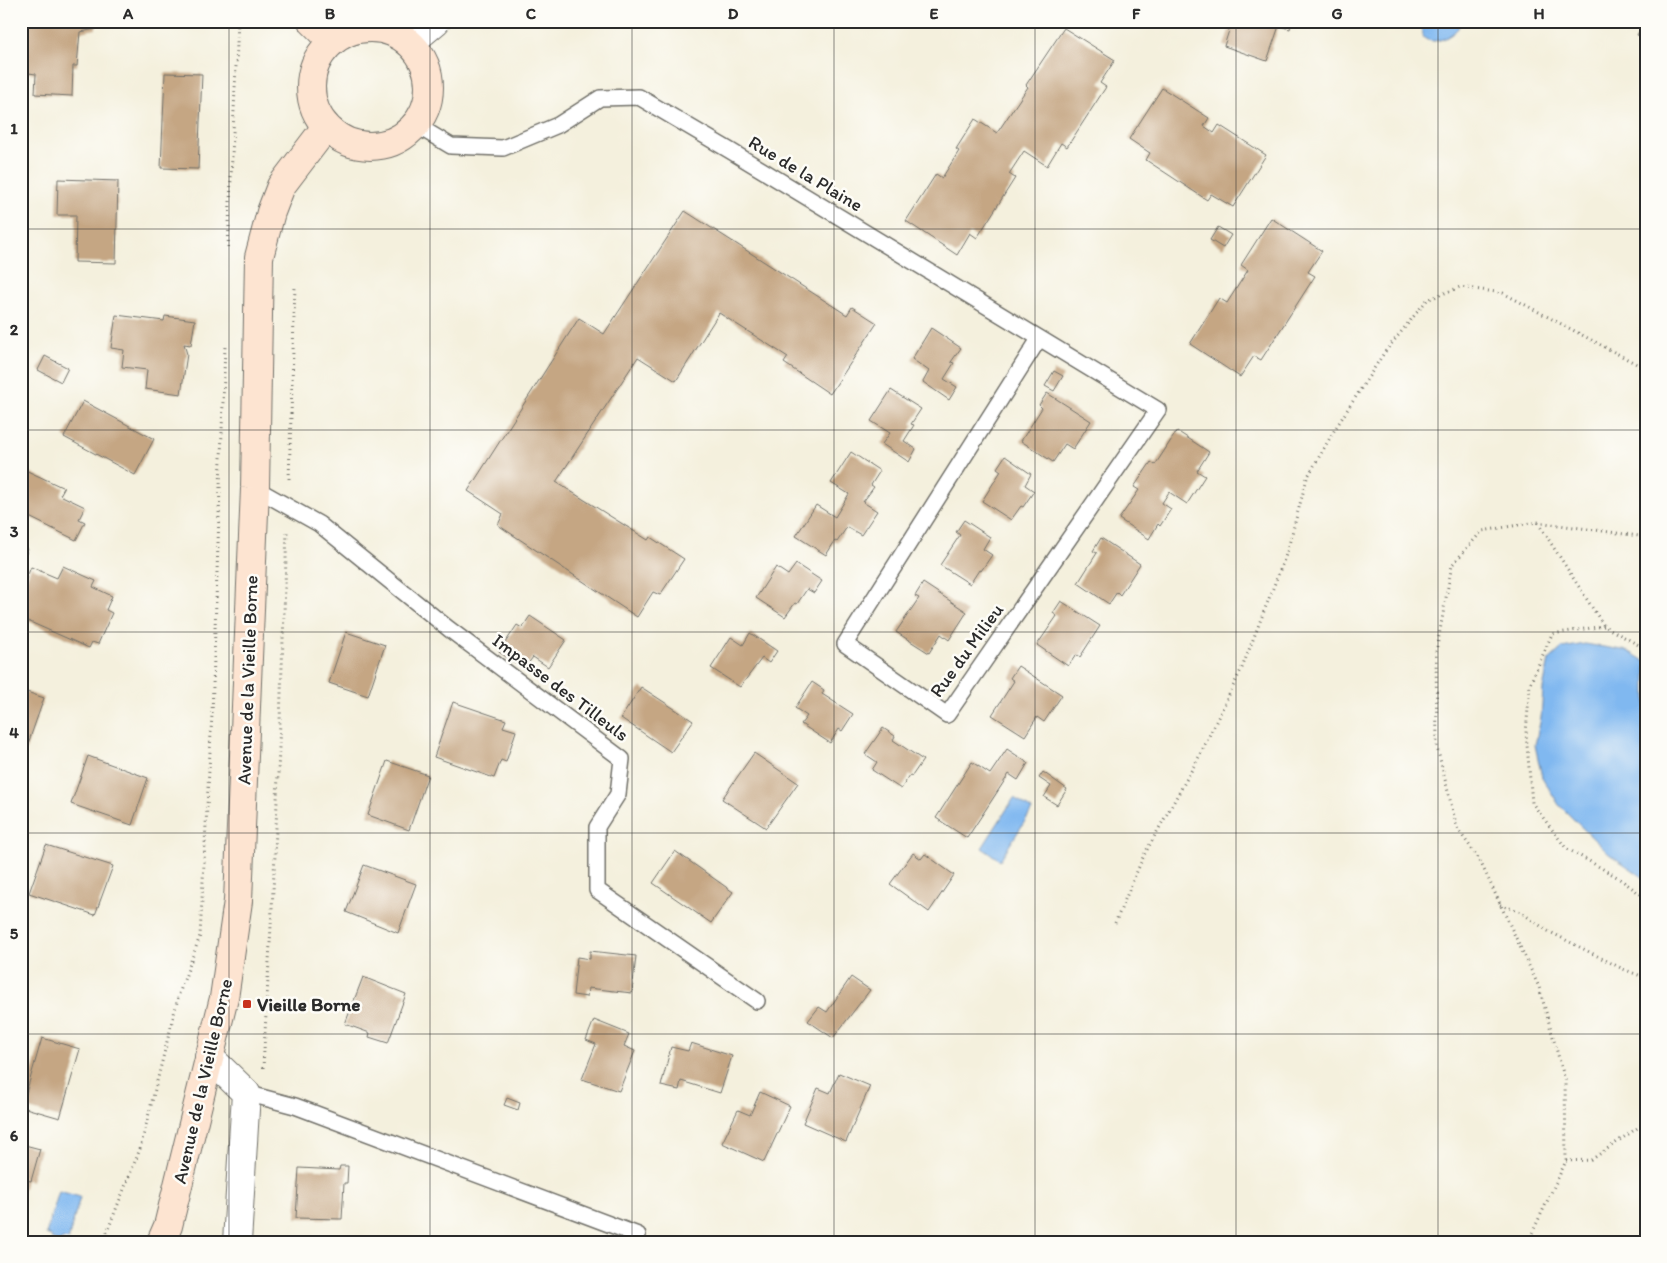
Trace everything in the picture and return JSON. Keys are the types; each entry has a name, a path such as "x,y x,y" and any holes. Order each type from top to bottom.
{"main road":[{"path":"312,21 332,41"},
{"path":"362,27 378,27 396,32 411,42 422,57 429,74 430,92 425,110 416,125 402,137 386,144 368,146 353,144 339,137 326,127 318,115 312,100 311,85 314,68 321,53 332,41 346,32 362,27"},
{"name":"Avenue de la Vieille Borne","path":"167,1237 224,998 238,901 255,488 259,257 271,212 281,186 326,127"}],"street":[{"path":"411,42 436,21"},
{"path":"210,1058 254,1095 237,1242"}],"lane":[{"name":"Rue de la Plaine","path":"416,125 451,146 503,148 558,125 600,98 639,97 730,150 1158,410"},
{"name":"Rue du Milieu","path":"1039,339 845,644 947,715 1158,410"},
{"name":"Impasse des Tilleuls","path":"255,488 319,524 449,630 622,758 618,794 597,827 596,890 757,1001"},
{"path":"254,1095 295,1106 638,1235"}],"path":[{"path":"228,255 238,21"},
{"path":"254,1095 275,855 295,287"},
{"path":"1115,923 1144,855 1199,757 1242,668 1287,552 1307,478 1335,429 1384,354 1427,300 1460,287 1503,293 1646,369"},
{"path":"103,1242 140,1148 180,994 200,936 212,714 225,345"},
{"path":"1537,522 1604,626 1646,649"},
{"path":"1528,1242 1566,1161 1565,1080 1539,987 1479,860 1457,828 1437,747 1436,652 1452,565 1482,531 1537,522 1646,537"},
{"path":"1604,626 1552,634 1530,684 1526,734 1532,803 1566,848 1617,877 1646,898"},
{"path":"1500,905 1518,911 1548,931 1623,969 1646,978"},
{"path":"1566,1161 1591,1160 1646,1122"}],"water":[{"path":"1427,21 1462,21 1460,26 1446,38 1434,41 1424,38 1422,29"},
{"path":"1585,644 1628,651 1646,662 1646,879 1609,854 1559,805 1542,777 1535,745 1541,718 1543,689 1549,660 1562,648"},
{"path":"1014,798 1032,810 1000,860 982,848"},
{"path":"59,1191 80,1197 68,1240 63,1239 58,1242 46,1234"}],"building":[{"path":"21,21 96,21 96,29 80,32 77,66 73,66 72,96 35,94 36,74 21,72"},
{"path":"1232,21 1292,21 1290,29 1279,26 1267,61 1224,46"},
{"path":"1644,21 1646,21 1646,38 1637,35"},
{"path":"1064,28 1115,60 1100,83 1106,87 1067,147 1061,143 1047,166 1024,151 1009,174 1015,178 977,238 970,233 957,255 906,221 936,174 942,178 959,151 956,149 975,119 997,133"},
{"path":"165,73 202,74 198,169 161,168"},
{"path":"1162,88 1209,118 1204,126 1214,133 1219,125 1266,155 1233,207 1211,194 1207,200 1146,160 1150,153 1129,139"},
{"path":"58,179 118,181 116,263 75,262 76,215 57,215"},
{"path":"685,211 847,315 852,307 877,323 830,394 784,363 788,357 719,313 676,381 638,357 556,482 648,540 650,537 684,559 660,595 653,592 637,617 498,525 503,514 468,491 579,318 604,334"},
{"path":"1271,218 1322,251 1308,272 1315,276 1261,360 1254,356 1240,377 1190,344 1219,298 1227,303 1248,270 1241,265"},
{"path":"1218,227 1231,235 1223,248 1210,240"},
{"path":"116,315 164,321 165,316 195,320 191,345 184,344 187,354 181,394 145,389 147,370 122,367 124,350 111,348"},
{"path":"931,328 961,348 951,362 954,363 944,379 957,387 949,400 923,382 929,371 912,359"},
{"path":"45,356 68,368 61,382 38,370"},
{"path":"1054,371 1063,376 1054,391 1045,386"},
{"path":"891,390 921,409 911,424 914,425 904,441 916,449 909,462 882,444 890,433 871,421"},
{"path":"1047,393 1091,421 1073,449 1065,444 1053,462 1021,441 1042,408 1039,405"},
{"path":"83,401 154,439 135,475 64,437"},
{"path":"1177,431 1209,452 1197,471 1205,476 1187,504 1169,492 1162,503 1171,509 1160,526 1158,524 1149,539 1119,519 1139,490 1134,487 1151,462 1155,465"},
{"path":"851,452 880,471 871,485 874,487 863,502 877,511 861,535 847,527 826,555 796,536 816,505 835,517 849,494 831,483"},
{"path":"1005,456 1031,474 1025,485 1034,491 1011,520 982,501 1001,471 997,468"},
{"path":"21,468 64,488 60,495 85,507 79,519 85,522 76,540 21,513"},
{"path":"964,520 990,537 983,549 992,555 970,584 940,565 960,535 956,532"},
{"path":"1101,538 1140,564 1120,595 1117,592 1109,604 1078,583 1097,553 1093,551"},
{"path":"21,547 28,549 21,564"},
{"path":"796,564 822,581 814,593 807,589 785,617 756,598 776,567 788,575"},
{"path":"63,566 96,581 93,587 112,596 106,610 112,613 98,644 92,642 89,648 21,618 21,591 31,567 57,578"},
{"path":"923,583 967,612 949,640 941,634 929,653 896,632 919,598 915,596"},
{"path":"1061,601 1100,626 1080,657 1076,655 1068,666 1037,645 1057,616 1053,613"},
{"path":"530,616 566,640 548,667 533,657 524,669 499,652 517,625 522,628"},
{"path":"346,632 385,645 368,696 329,683"},
{"path":"750,633 777,651 769,663 762,658 740,687 711,668 731,637 743,645"},
{"path":"1018,666 1062,695 1044,722 1037,717 1025,736 992,715 1014,681 1010,678"},
{"path":"812,682 824,690 822,694 853,714 842,731 839,729 830,743 801,724 807,716 795,708"},
{"path":"641,687 693,721 671,752 621,718"},
{"path":"21,690 44,698 22,761 21,761"},
{"path":"453,702 506,720 503,727 516,731 506,762 501,760 494,778 434,757"},
{"path":"883,728 895,736 893,740 923,760 901,789 872,770 877,762 865,754"},
{"path":"1007,749 1028,763 1018,780 1009,774 967,838 936,818 972,762 990,774"},
{"path":"754,753 798,783 766,828 722,799"},
{"path":"88,756 148,778 132,825 71,804"},
{"path":"387,761 428,775 409,830 368,815"},
{"path":"1043,772 1067,789 1057,805 1044,797 1051,786 1039,778"},
{"path":"46,845 113,866 95,915 29,893"},
{"path":"675,851 733,892 711,923 653,883"},
{"path":"913,853 921,859 925,854 954,875 929,912 890,884"},
{"path":"364,865 416,884 398,933 346,912"},
{"path":"590,951 636,956 632,993 588,988 587,997 573,995 577,957 590,959"},
{"path":"363,977 406,994 388,1043 369,1037 370,1033 345,1024"},
{"path":"851,977 870,990 833,1038 808,1021 819,1007 827,1012"},
{"path":"594,1020 629,1034 624,1046 635,1051 619,1091 582,1079 596,1044 586,1040"},
{"path":"42,1038 80,1049 60,1118 22,1107"},
{"path":"691,1043 732,1056 720,1093 681,1081 679,1090 661,1086 671,1047 688,1051"},
{"path":"839,1073 870,1086 846,1142 803,1123 818,1088 830,1093"},
{"path":"760,1092 790,1106 764,1162 722,1143 738,1110 750,1115"},
{"path":"507,1098 520,1103 518,1110 504,1105"},
{"path":"21,1144 40,1149 31,1181 26,1180 22,1196"},
{"path":"340,1166 348,1166 347,1183 344,1183 342,1219 296,1218 299,1168 339,1170"}],"place":[{"name":"Vieille Borne","path":"247,1004"}]}
